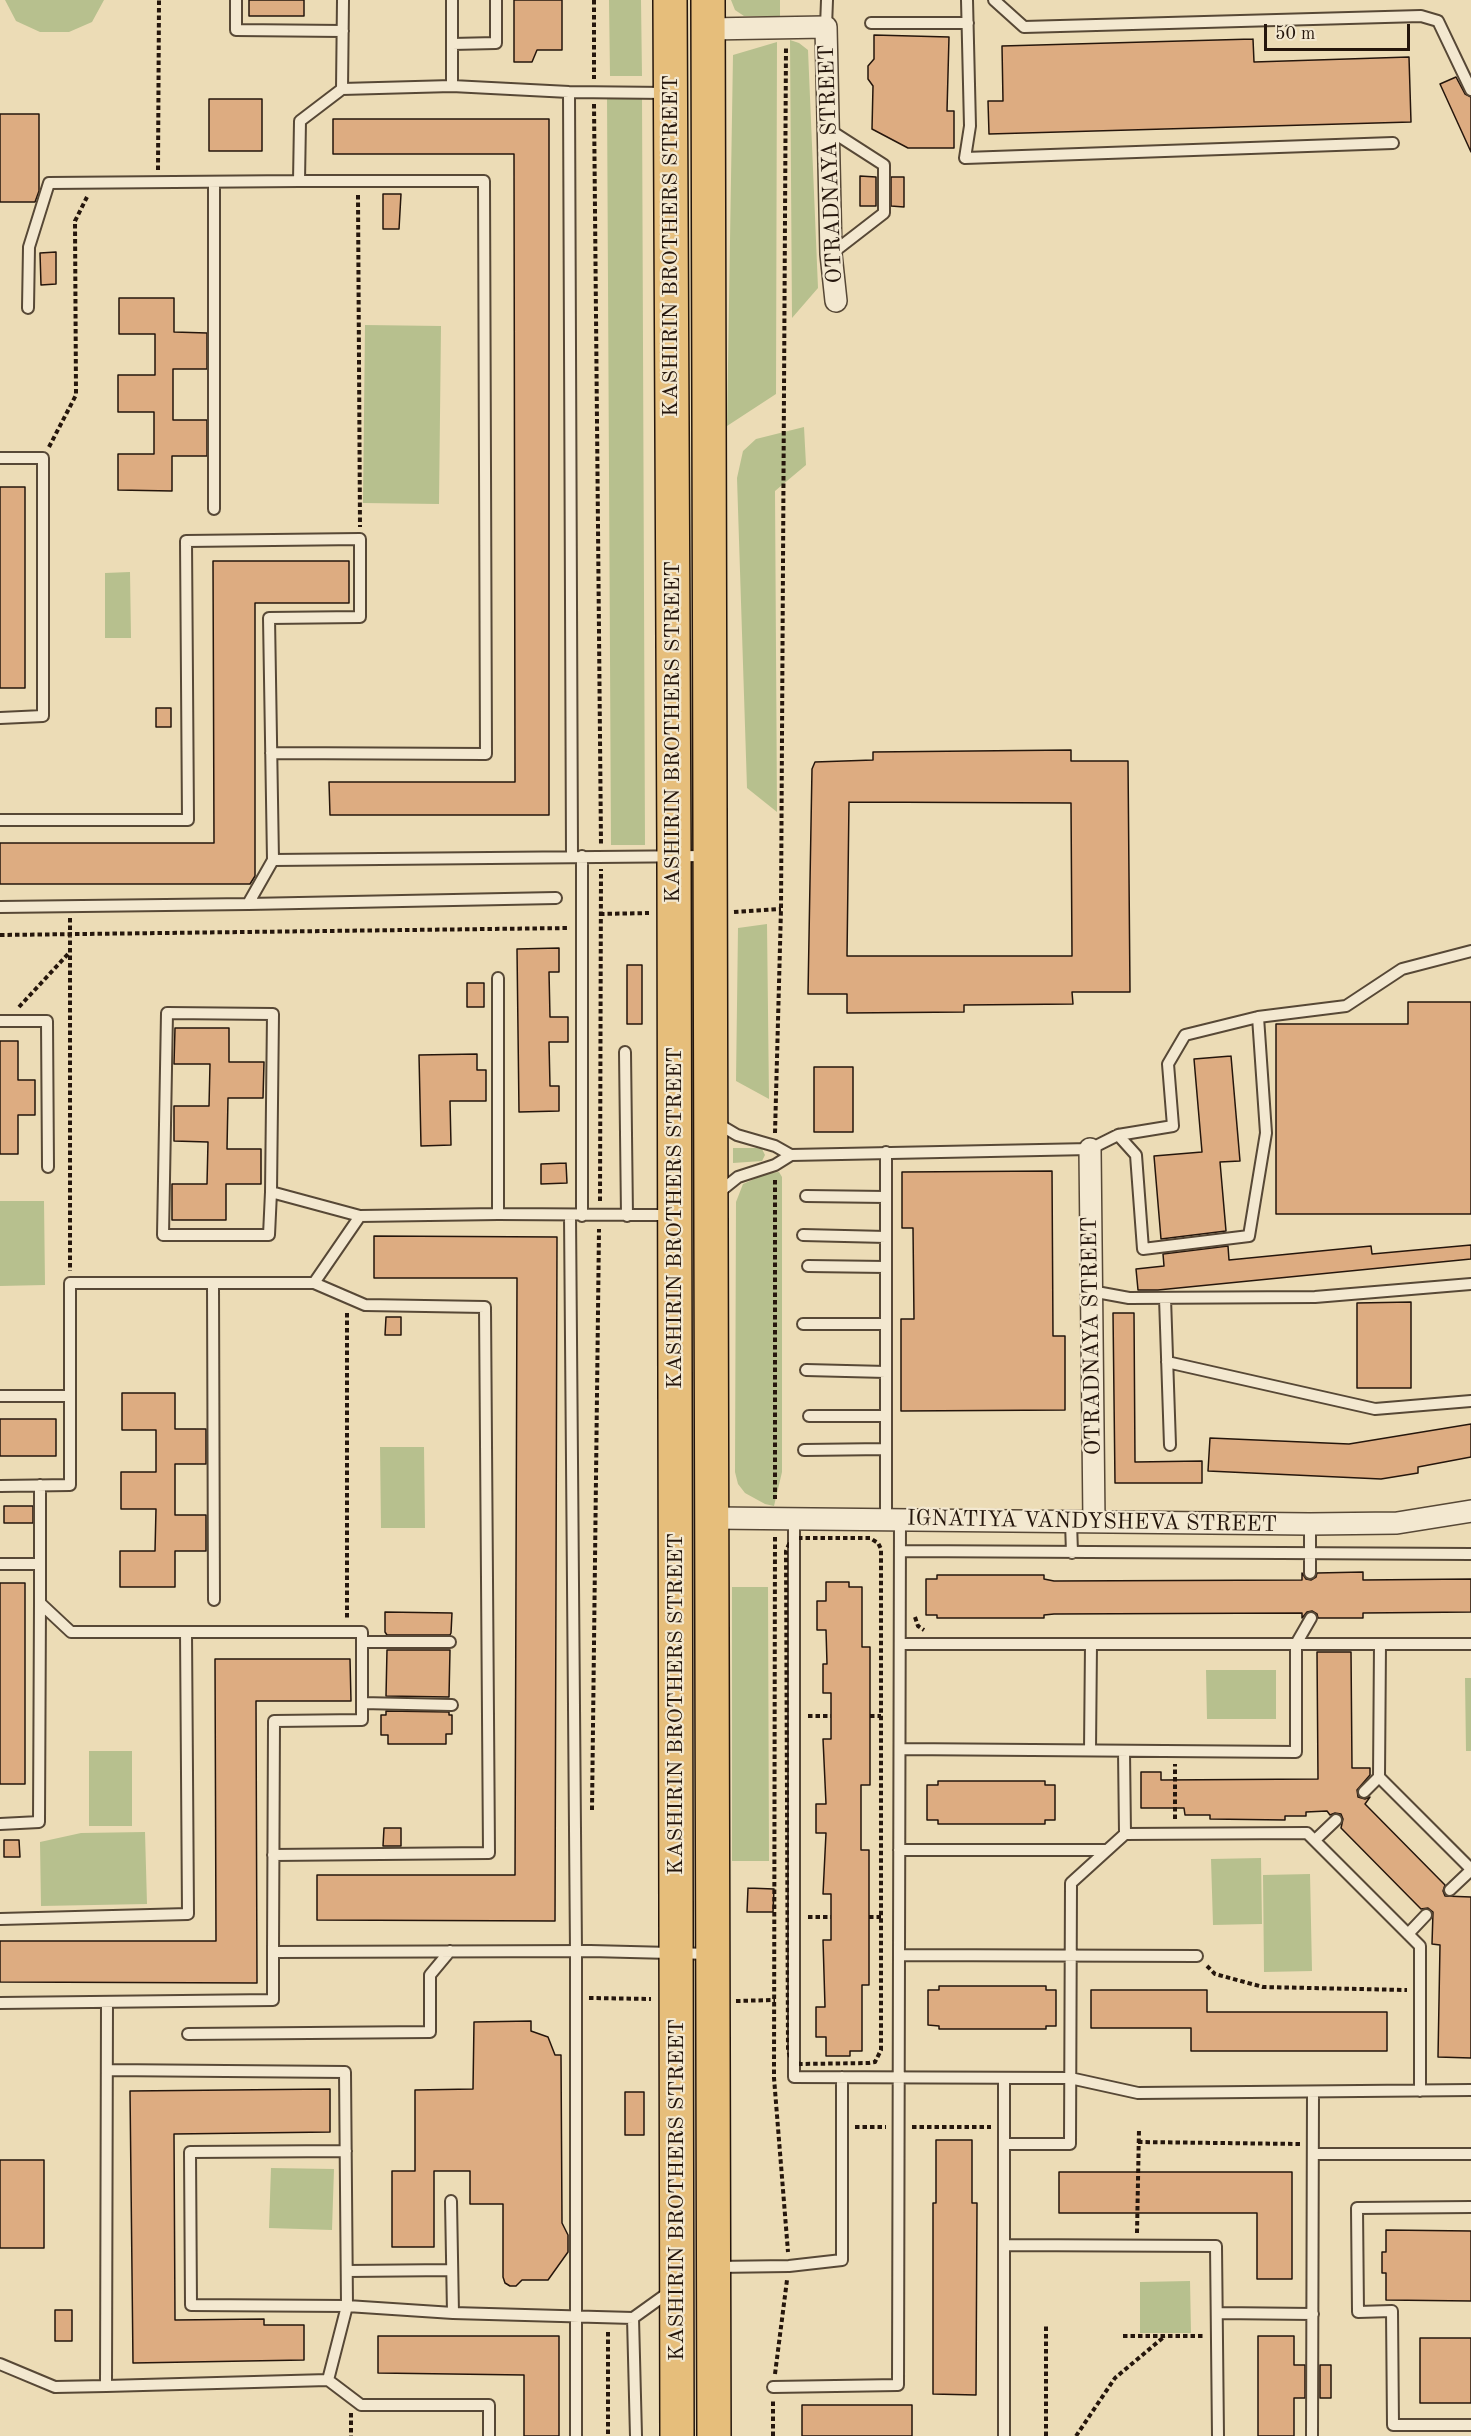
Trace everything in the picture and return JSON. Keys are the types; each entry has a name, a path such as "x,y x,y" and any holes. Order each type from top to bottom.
{"main road":[{"name":"KASHIRIN BROTHERS STREET","path":"670,0 677,2436"},
{"name":"KASHIRIN BROTHERS STREET","path":"708,14 714,2436"}],"street":[{"path":"708,14 786,29 826,27"},
{"name":"OTRADNAYA STREET","path":"826,27 831,254 836,301"},
{"name":"OTRADNAYA STREET","path":"1090,1149 1094,1522"},
{"name":"IGNATIYA VANDYSHEVA STREET","path":"712,1518 1310,1524 1397,1523 1471,1511"}],"lane":[{"path":"236,0 236,30 343,31"},
{"path":"342,89 343,0"},
{"path":"452,0 452,86"},
{"path":"452,44 496,43 496,0"},
{"path":"826,27 827,0"},
{"path":"968,0 970,126 965,158 1393,143"},
{"path":"994,0 1024,27 1422,16 1438,21 1471,90"},
{"path":"871,22 968,23"},
{"path":"299,181 300,121 342,89 452,86 569,92 671,93"},
{"path":"569,92 577,856 582,928 582,1216"},
{"path":"828,129 884,165 884,213 831,254"},
{"path":"28,308 29,247 49,183 484,181 486,754 271,753"},
{"path":"214,182 214,509"},
{"path":"0,458 43,458 43,716 0,718"},
{"path":"0,820 188,820 186,541 360,539 360,617 269,618 273,860 248,904"},
{"path":"273,860 711,856"},
{"path":"0,907 556,898"},
{"path":"712,1198 738,1177 775,1165 791,1155 1090,1149 1118,1135 1173,1126 1168,1064 1185,1035 1258,1017 1346,1006 1402,969 1471,951"},
{"path":"498,978 498,1214"},
{"path":"167,1013 273,1014 271,1192 269,1235 163,1235 167,1013"},
{"path":"1118,1135 1136,1155 1143,1249 1249,1236 1266,1133 1258,1017"},
{"path":"3,1021 47,1022 48,1167"},
{"path":"625,1052 627,1216"},
{"path":"712,1120 737,1135 775,1146 791,1155"},
{"path":"773,2387 898,2385 900,1551 893,1520 886,1449 886,1152"},
{"path":"271,1192 360,1216 675,1215"},
{"path":"806,1196 886,1197"},
{"path":"314,1283 360,1216"},
{"path":"570,1216 576,1951 576,2436"},
{"path":"803,1235 886,1237"},
{"path":"808,1266 886,1267"},
{"path":"0,1486 70,1485 70,1283 314,1283 365,1305 485,1308 489,1853 273,1855"},
{"path":"213,1283 214,1600"},
{"path":"1091,1291 1129,1298 1315,1297 1471,1284"},
{"path":"1165,1298 1170,1445"},
{"path":"803,1324 886,1324"},
{"path":"1167,1362 1375,1408 1471,1401"},
{"path":"806,1370 886,1372"},
{"path":"0,1396 70,1396"},
{"path":"809,1416 886,1416"},
{"path":"804,1450 886,1449"},
{"path":"0,1824 39,1822 40,1485"},
{"path":"785,1518 794,1540 794,2078 1070,2078 1138,2093 1471,2090"},
{"path":"1071,1522 1072,1553"},
{"path":"1310,1524 1310,1573"},
{"path":"900,1551 1471,1554"},
{"path":"0,1564 40,1564"},
{"path":"0,2003 273,2000 274,1721 362,1720 362,1632 71,1632 40,1604"},
{"path":"900,1749 1296,1752 1296,1644 1311,1618"},
{"path":"0,1919 188,1914 186,1632"},
{"path":"362,1642 450,1642"},
{"path":"900,1644 1471,1644"},
{"path":"1090,1750 1091,1644"},
{"path":"1364,1792 1379,1777 1380,1644"},
{"path":"362,1703 452,1705"},
{"path":"1124,1750 1125,1834"},
{"path":"1379,1777 1471,1870 1450,1890"},
{"path":"1315,1840 1335,1820"},
{"path":"1004,2144 1070,2144 1071,1883 1125,1834 1307,1833 1420,1946 1420,2091"},
{"path":"899,1850 1107,1850"},
{"path":"1408,1934 1426,1915"},
{"path":"188,2034 430,2032 430,1975 450,1951"},
{"path":"273,1952 576,1951 713,1954"},
{"path":"899,1955 1197,1956"},
{"path":"106,2386 107,2002"},
{"path":"107,2070 345,2072 347,2306 328,2380"},
{"path":"714,2267 789,2266 842,2260 842,2078"},
{"path":"1004,2078 1004,2436"},
{"path":"1312,2436 1313,2092"},
{"path":"1313,2149 1471,2154"},
{"path":"346,2151 190,2152 191,2305 347,2306 453,2313 633,2318 677,2286"},
{"path":"451,2201 453,2313"},
{"path":"1471,2207 1358,2208 1358,2312 1392,2312 1393,2425 1471,2425"},
{"path":"1004,2244 1216,2246 1218,2436"},
{"path":"347,2271 452,2270"},
{"path":"1217,2313 1312,2313"},
{"path":"633,2318 636,2436"},
{"path":"0,2364 55,2387 328,2380 361,2405 489,2405 489,2436"}],"path":[{"path":"158,182 159,0"},
{"path":"775,1146 782,909 786,29"},
{"path":"358,181 360,539"},
{"path":"43,458 76,395 75,221 94,183"},
{"path":"70,906 70,1283"},
{"path":"0,935 582,928 602,913"},
{"path":"3,1021 70,952"},
{"path":"774,2078 785,1518 775,1165"},
{"path":"347,1298 347,1632"},
{"path":"870,1538 878,1543 881,1549 879,2056 874,2062 869,2063 800,2064 794,2062 788,2050 786,1551 794,1540 870,1538"},
{"path":"915,1609 918,1626 932,1631"},
{"path":"870,1716 881,1716"},
{"path":"1174,1833 1175,1751"},
{"path":"869,1917 881,1917"},
{"path":"1197,1956 1215,1974 1263,1987 1420,1990"},
{"path":"842,2128 1004,2127"},
{"path":"1137,2246 1139,2128"},
{"path":"1138,2142 1313,2149"},
{"path":"608,2318 608,2436"},
{"path":"1046,2325 1046,2436"},
{"path":"1123,2336 1217,2336"},
{"path":"1076,2436 1115,2378 1165,2336"}],"green space":[{"path":"5,0 104,0 92,22 69,32 40,32 16,21"},
{"path":"609,0 641,0 642,76 610,76"},
{"path":"731,0 780,0 780,16 744,16 735,10"},
{"path":"790,40 808,50 818,288 792,318"},
{"path":"777,42 776,394 727,426 733,55"},
{"path":"607,96 642,96 645,845 611,845"},
{"path":"365,325 441,326 439,504 363,503"},
{"path":"804,427 806,465 775,491 777,812 747,788 737,478 743,451 756,439"},
{"path":"130,572 131,638 105,638 105,573"},
{"path":"767,924 769,1099 736,1081 738,928"},
{"path":"733,1148 762,1149 765,1155 762,1161 733,1163"},
{"path":"779,1172 782,1177 782,1472 774,1506 765,1504 745,1493 738,1484 735,1472 736,1202 743,1184 768,1173"},
{"path":"0,1201 44,1201 45,1285 0,1286"},
{"path":"380,1447 424,1447 425,1528 381,1528"},
{"path":"732,1587 768,1587 769,1861 732,1861"},
{"path":"1206,1670 1276,1670 1276,1719 1207,1719"},
{"path":"1465,1678 1471,1678 1471,1751 1466,1751"},
{"path":"89,1751 132,1751 132,1826 89,1826"},
{"path":"145,1832 147,1904 41,1906 40,1842 81,1833"},
{"path":"1261,1858 1262,1924 1213,1925 1211,1859"},
{"path":"1310,1874 1312,1971 1264,1972 1263,1875"},
{"path":"271,2168 334,2169 332,2230 269,2228"},
{"path":"1190,2281 1191,2333 1140,2333 1140,2282"}],"building":[{"path":"249,0 304,0 304,16 249,16"},
{"path":"514,0 562,0 562,50 537,50 532,62 514,62"},
{"path":"874,35 949,37 947,111 954,111 954,148 908,148 872,129 873,86 868,79 868,66 874,59"},
{"path":"1253,39 1254,62 1409,57 1411,122 989,134 988,101 1003,101 1002,46"},
{"path":"1456,77 1465,94 1471,97 1471,152 1440,84"},
{"path":"209,99 262,99 262,151 209,151"},
{"path":"0,114 39,114 39,191 35,202 0,202"},
{"path":"333,119 549,119 549,815 330,815 329,782 515,782 514,154 333,154"},
{"path":"860,176 876,177 876,206 860,206"},
{"path":"891,177 904,177 904,207 891,206"},
{"path":"383,194 401,194 399,229 383,229"},
{"path":"56,252 56,284 41,285 40,253"},
{"path":"119,298 174,298 174,332 207,333 207,369 173,369 173,420 207,420 207,456 172,456 172,491 118,490 118,454 154,454 154,412 118,412 118,375 155,375 155,334 119,334"},
{"path":"0,487 25,487 25,688 0,688"},
{"path":"213,561 349,561 349,603 255,603 255,876 250,884 0,884 0,843 214,843"},
{"path":"156,708 171,708 171,727 156,727"},
{"path":"1071,750 1071,761 1128,761 1130,992 1072,992 1073,1004 964,1005 964,1012 847,1013 847,994 808,994 812,769 815,762 873,760 873,752","holes":["849,802 1071,803 1072,956 847,956"]},
{"path":"559,948 559,972 549,972 550,1017 568,1017 568,1042 549,1042 550,1086 559,1086 559,1111 519,1112 517,949"},
{"path":"627,965 642,965 642,1024 627,1024"},
{"path":"467,983 484,983 484,1007 467,1007"},
{"path":"1408,1002 1471,1002 1471,1214 1276,1214 1276,1024 1408,1024"},
{"path":"175,1028 229,1028 229,1062 264,1062 263,1098 228,1098 227,1149 261,1149 261,1184 226,1184 226,1220 172,1220 172,1184 207,1184 208,1142 174,1141 174,1106 209,1106 210,1064 174,1064"},
{"path":"0,1041 18,1041 18,1080 35,1080 35,1115 18,1115 18,1154 0,1154"},
{"path":"477,1054 477,1070 486,1070 486,1101 450,1101 451,1145 421,1146 419,1055"},
{"path":"1231,1056 1240,1161 1220,1162 1226,1231 1161,1239 1154,1156 1202,1152 1194,1059"},
{"path":"814,1067 853,1067 853,1132 814,1132"},
{"path":"566,1163 567,1183 541,1184 541,1164"},
{"path":"1052,1171 1053,1336 1065,1336 1065,1410 901,1411 901,1319 914,1319 913,1228 902,1228 902,1172"},
{"path":"374,1236 557,1237 555,1921 317,1920 317,1875 515,1875 517,1278 374,1278"},
{"path":"1471,1245 1471,1259 1158,1290 1138,1290 1136,1269 1164,1266 1163,1254 1228,1246 1229,1260 1371,1246 1372,1254"},
{"path":"1411,1302 1411,1388 1357,1388 1357,1303"},
{"path":"1113,1313 1134,1313 1135,1462 1202,1461 1202,1483 1115,1483"},
{"path":"386,1317 401,1317 401,1335 385,1335"},
{"path":"122,1393 175,1393 175,1429 206,1429 206,1464 175,1464 175,1515 206,1515 206,1551 175,1551 175,1587 120,1587 120,1551 155,1551 156,1509 121,1509 121,1472 156,1472 156,1430 122,1430"},
{"path":"0,1419 56,1419 56,1456 0,1456"},
{"path":"1471,1424 1471,1457 1418,1467 1418,1473 1381,1479 1208,1471 1210,1438 1349,1444"},
{"path":"4,1506 33,1506 33,1523 4,1523"},
{"path":"1363,1572 1363,1580 1471,1579 1471,1612 1363,1613 1363,1618 1318,1618 1317,1614 1312,1611 1307,1612 1302,1618 1302,1613 1054,1614 1044,1615 1044,1618 937,1618 937,1615 926,1615 926,1579 937,1579 937,1575 1044,1575 1044,1579 1054,1581 1302,1580 1302,1573 1306,1579 1311,1580 1316,1577 1317,1573"},
{"path":"826,1582 849,1582 849,1587 862,1587 862,1647 870,1647 870,1785 861,1785 861,1850 869,1850 869,1985 862,1985 862,2051 850,2051 850,2056 826,2056 826,2037 816,2037 816,2007 825,2007 823,1940 831,1940 831,1894 823,1894 826,1833 816,1833 816,1804 826,1804 823,1739 831,1739 831,1693 823,1693 823,1664 827,1664 826,1630 817,1630 817,1601 826,1601"},
{"path":"0,1583 25,1583 25,1784 0,1784"},
{"path":"385,1612 452,1613 451,1633 450,1635 387,1635"},
{"path":"387,1650 450,1650 449,1697 386,1696"},
{"path":"1317,1652 1351,1652 1352,1768 1370,1768 1370,1775 1357,1790 1358,1797 1365,1799 1370,1797 1365,1804 1445,1885 1443,1891 1445,1896 1471,1897 1471,2058 1438,2057 1440,1945 1432,1944 1433,1912 1428,1908 1421,1909 1341,1828 1343,1819 1341,1814 1330,1815 1327,1811 1306,1812 1306,1816 1285,1816 1285,1820 1210,1819 1210,1815 1185,1815 1184,1808 1141,1808 1141,1772 1161,1772 1161,1780 1318,1779"},
{"path":"215,1659 350,1659 351,1701 256,1701 257,1983 0,1982 0,1941 216,1941"},
{"path":"386,1711 449,1712 449,1715 452,1715 452,1734 446,1734 446,1744 388,1744 388,1735 381,1735 381,1715 386,1715"},
{"path":"938,1781 1045,1781 1045,1785 1055,1785 1055,1820 1045,1820 1045,1824 938,1824 938,1820 927,1820 927,1785 938,1785"},
{"path":"384,1828 401,1828 401,1846 383,1846"},
{"path":"4,1840 19,1840 20,1857 4,1857"},
{"path":"748,1888 774,1889 773,1912 747,1912"},
{"path":"939,1986 1046,1986 1046,1990 1056,1990 1056,2026 1046,2026 1046,2029 939,2029 939,2026 928,2025 928,1990 939,1990"},
{"path":"1091,1990 1207,1990 1207,2012 1387,2012 1387,2051 1191,2051 1191,2028 1091,2028"},
{"path":"531,2021 531,2031 548,2037 555,2055 561,2055 562,2223 568,2235 568,2252 548,2280 522,2280 516,2286 510,2286 505,2283 503,2277 503,2204 470,2204 470,2171 434,2171 434,2247 392,2247 392,2171 415,2171 415,2090 473,2089 474,2022"},
{"path":"330,2089 330,2132 174,2134 175,2320 264,2319 264,2325 304,2325 304,2360 133,2363 130,2091"},
{"path":"625,2092 644,2092 644,2135 625,2135"},
{"path":"936,2140 972,2140 972,2203 977,2203 976,2395 933,2394 933,2203 936,2203"},
{"path":"0,2160 44,2160 44,2248 0,2248"},
{"path":"1059,2172 1292,2172 1292,2279 1257,2279 1257,2213 1059,2213"},
{"path":"1386,2230 1471,2231 1471,2301 1386,2300 1386,2273 1382,2273 1382,2252 1386,2252"},
{"path":"55,2310 72,2310 72,2341 55,2341"},
{"path":"378,2336 559,2336 559,2436 524,2436 524,2375 378,2373"},
{"path":"1258,2336 1294,2336 1294,2365 1305,2365 1305,2398 1294,2398 1294,2436 1258,2436"},
{"path":"1420,2338 1471,2338 1471,2403 1420,2403"},
{"path":"1320,2365 1331,2365 1331,2398 1320,2398"},
{"path":"802,2405 912,2405 912,2436 802,2436"}]}
